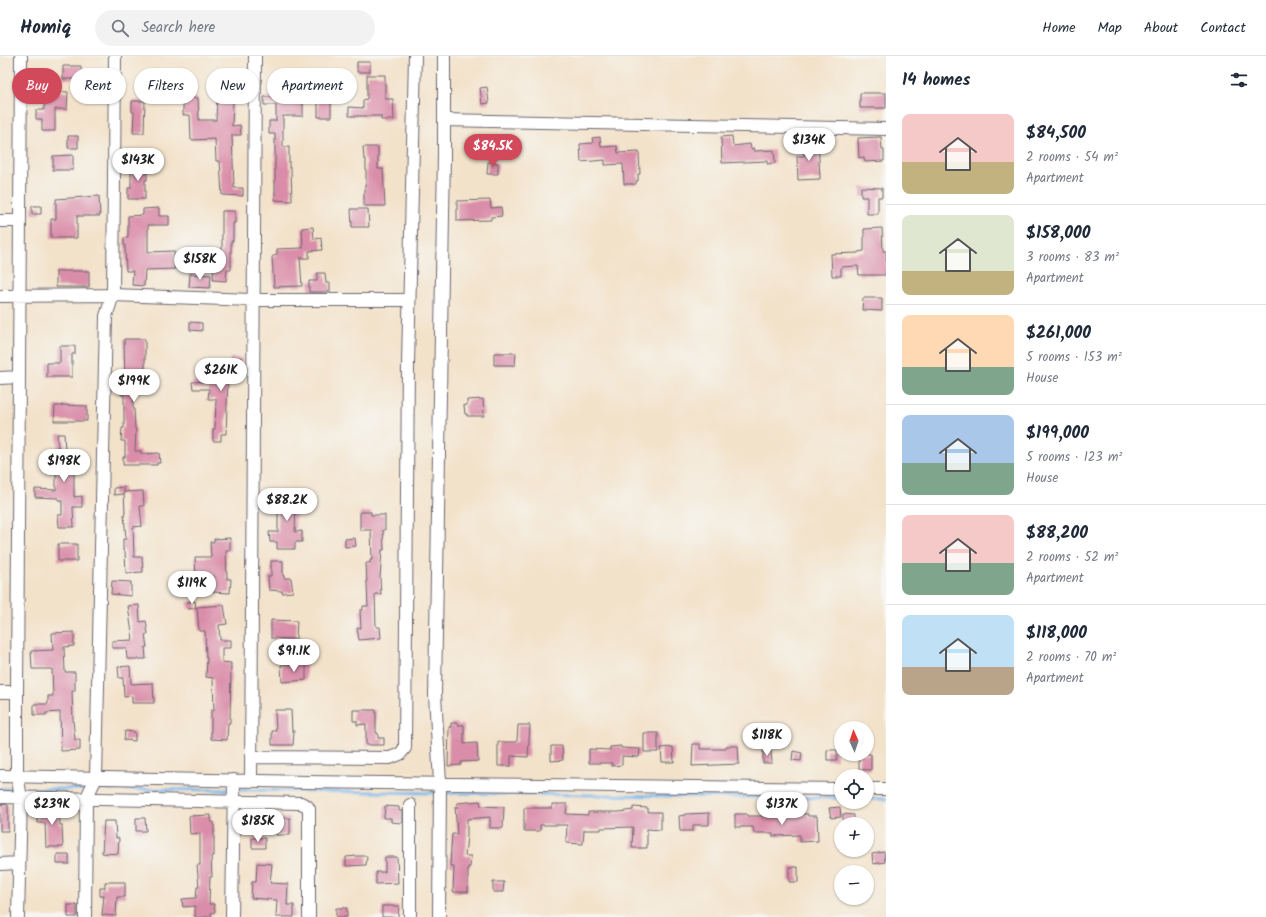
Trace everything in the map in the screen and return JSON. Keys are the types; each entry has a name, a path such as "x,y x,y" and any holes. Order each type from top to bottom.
{"street":[{"path":"18,917 21,797 17,776 20,56"},
{"path":"85,917 86,799 96,778 106,316 113,295 115,56"},
{"path":"251,781 254,56"},
{"path":"252,757 390,758 400,754 405,748 409,300 415,56"},
{"path":"439,917 440,783 435,694 444,56"},
{"path":"444,120 886,129"},
{"path":"0,221 20,221"},
{"path":"0,296 113,295 252,300 409,300"},
{"path":"0,378 19,377"},
{"path":"0,692 17,692"},
{"path":"0,776 834,789"},
{"path":"232,917 234,780"},
{"path":"874,789 886,790"},
{"path":"0,797 233,802 301,804 307,806 309,809 309,917"},
{"path":"410,805 410,917"},
{"path":"0,864 19,863"}],"building":[{"path":"357,62 370,62 370,72 357,72"},
{"path":"63,66 81,66 81,68 70,68 70,79 63,79"},
{"path":"367,75 385,75 385,99 393,99 394,120 381,120 381,116 349,116 349,107 363,108 363,100 367,99"},
{"path":"487,87 489,103 482,104 480,88"},
{"path":"62,92 68,92 67,109 55,109 55,131 42,131 42,119 36,119 36,110 44,110 44,104 62,104"},
{"path":"860,93 886,93 886,108 860,108"},
{"path":"264,97 267,97 267,104 303,104 303,116 283,116 283,147 289,147 292,201 275,200 275,134 269,134 269,121 276,121 276,105 264,105"},
{"path":"198,98 199,120 216,120 217,104 233,104 232,126 240,125 241,135 232,135 234,188 243,188 243,196 222,195 220,161 216,161 215,139 191,140 190,115 183,115 183,104 198,104"},
{"path":"132,101 134,101 134,104 145,104 144,133 133,133 134,112 132,112"},
{"path":"318,104 331,104 331,117 318,117"},
{"path":"68,136 78,136 78,148 68,148"},
{"path":"732,136 733,146 750,144 751,149 754,148 754,151 774,150 775,163 767,164 767,161 722,163 721,137"},
{"path":"600,137 601,147 617,146 618,153 639,152 640,174 638,174 638,181 636,181 636,184 624,184 623,164 605,165 605,160 581,162 580,144 593,143 592,138"},
{"path":"881,137 882,150 884,150 884,161 865,162 864,157 859,158 858,138"},
{"path":"818,140 820,179 798,180 797,156 804,156 803,141"},
{"path":"363,147 378,147 378,169 383,169 385,206 364,206 366,159 364,159"},
{"path":"73,155 73,170 53,170 53,156"},
{"path":"488,162 498,163 498,174 487,174"},
{"path":"131,165 147,165 145,199 128,199 128,188 131,188"},
{"path":"861,187 882,188 882,197 878,197 878,214 867,214 867,197 861,197"},
{"path":"99,196 100,216 77,216 77,238 51,238 51,219 56,219 56,199"},
{"path":"490,200 491,208 501,207 502,216 491,217 491,220 457,221 457,201"},
{"path":"32,206 41,206 41,214 32,214"},
{"path":"159,208 159,216 169,216 169,225 148,225 148,252 174,251 175,269 145,270 144,286 132,285 133,271 126,271 124,245 124,238 128,238 128,216 143,215 143,209"},
{"path":"351,209 368,209 369,227 352,227"},
{"path":"222,211 235,211 233,241 231,241 231,270 227,270 226,281 213,280 214,253 222,253"},
{"path":"313,227 314,239 321,238 322,250 309,251 309,258 300,258 302,286 274,287 272,257 277,254 277,249 303,248 302,228"},
{"path":"882,228 883,251 886,251 886,275 859,275 858,266 841,267 841,276 832,276 831,254 858,253 864,251 864,229"},
{"path":"56,271 89,271 89,287 56,287"},
{"path":"317,273 325,273 326,283 330,283 330,292 309,292 309,281 317,281"},
{"path":"190,274 211,275 210,288 189,287"},
{"path":"863,298 882,298 882,311 862,310"},
{"path":"190,322 202,323 202,331 190,330"},
{"path":"124,339 145,339 145,368 141,368 141,379 134,379 133,408 136,429 135,451 141,451 141,454 159,453 160,463 157,463 157,465 123,465 123,457 125,457 125,441 121,441 122,428 124,428 124,395 121,395 121,385 125,385"},
{"path":"60,346 75,346 75,354 72,354 72,377 47,377 47,363 60,363"},
{"path":"494,353 516,353 515,365 494,365"},
{"path":"230,358 242,358 242,376 228,377 226,434 221,434 221,441 213,441 216,399 208,399 209,389 193,389 192,382 212,381 212,366 230,366"},
{"path":"483,399 484,416 467,416 467,414 465,414 464,405 467,405 467,400"},
{"path":"55,406 87,406 87,421 54,421"},
{"path":"57,434 64,434 65,451 76,451 76,457 79,457 80,465 74,465 74,497 82,496 82,507 73,507 74,527 59,527 58,515 62,515 62,500 58,500 58,498 35,497 35,489 56,490 56,461 51,462 50,449 58,449"},
{"path":"124,487 124,494 114,495 114,488"},
{"path":"143,491 144,506 140,506 142,526 133,527 134,557 142,557 143,572 126,573 125,551 123,551 123,539 126,539 124,492"},
{"path":"302,494 302,507 296,507 295,532 302,531 302,542 295,542 295,549 277,549 277,542 270,542 269,532 278,532 278,495"},
{"path":"360,512 371,512 371,515 385,515 385,530 383,530 384,550 382,550 380,578 381,594 375,594 376,627 380,627 381,638 359,640 357,628 361,628 360,610 363,610 363,606 368,606 366,563 370,563 370,560 372,560 371,530 360,530"},
{"path":"230,538 230,551 226,551 227,579 231,579 230,593 213,592 214,576 196,577 195,557 211,557 210,542 214,542 214,539"},
{"path":"355,538 356,546 345,547 345,539"},
{"path":"58,544 77,544 77,561 58,561"},
{"path":"271,561 283,561 283,576 284,578 291,578 293,592 282,593 282,591 269,590 268,576 271,576"},
{"path":"112,581 131,582 131,596 111,594"},
{"path":"195,601 196,608 188,609 187,602"},
{"path":"139,605 140,622 146,621 148,634 145,635 147,647 145,647 146,659 127,659 126,648 112,648 112,641 133,640 128,606"},
{"path":"224,605 227,624 219,625 220,640 231,640 231,648 222,648 222,662 231,663 230,723 228,723 227,740 211,739 211,710 214,711 213,678 206,677 207,658 205,631 199,631 197,607"},
{"path":"271,620 297,621 296,639 271,638"},
{"path":"74,632 74,646 64,647 65,672 75,672 75,691 72,691 73,720 75,740 80,740 80,750 61,751 60,712 46,713 46,715 34,715 34,704 48,704 48,696 53,696 52,669 32,669 31,651 53,650 52,633"},
{"path":"306,664 306,680 282,682 281,665"},
{"path":"130,666 131,684 153,683 154,703 132,703 132,696 124,697 123,678 119,678 118,667"},
{"path":"275,710 291,710 292,731 294,731 293,745 272,745 272,731 276,731"},
{"path":"353,710 376,710 376,733 378,733 378,738 384,738 384,745 366,745 366,724 357,725 357,721 353,721"},
{"path":"451,723 464,725 464,744 477,743 478,761 461,762 461,765 448,766 449,727 451,727"},
{"path":"518,725 530,725 528,757 511,756 511,766 498,766 498,742 516,742"},
{"path":"125,731 135,732 135,741 124,740"},
{"path":"644,733 658,733 658,752 644,752"},
{"path":"693,744 700,744 700,749 726,749 726,746 738,746 739,764 692,766"},
{"path":"551,746 562,746 563,760 551,761"},
{"path":"621,746 621,748 640,749 639,757 622,756 622,765 612,766 612,763 589,763 589,749 610,750 610,747"},
{"path":"673,747 674,762 662,762 661,748"},
{"path":"827,750 834,750 834,760 827,760"},
{"path":"763,751 771,751 772,763 763,763"},
{"path":"793,751 802,753 801,761 792,760"},
{"path":"859,761 871,761 871,769 859,769"},
{"path":"480,801 481,806 504,807 503,828 490,828 490,817 467,819 465,856 471,856 470,867 468,867 468,892 453,892 454,866 450,866 452,834 457,834 455,807 458,807 457,803"},
{"path":"0,804 8,805 8,831 0,831"},
{"path":"552,804 567,804 566,814 588,815 588,812 619,812 633,810 633,807 648,808 648,812 661,812 661,830 647,829 647,848 632,848 633,827 584,830 583,844 566,843 567,825 540,825 540,831 524,831 524,808 552,808"},
{"path":"42,805 59,806 63,847 46,847 45,823 38,823 37,813 42,813"},
{"path":"385,806 399,807 399,811 402,811 402,823 391,822 391,818 384,818"},
{"path":"829,808 840,809 841,817 831,818"},
{"path":"709,813 709,825 693,825 693,831 680,831 679,816 685,814"},
{"path":"735,814 766,817 798,816 798,814 817,816 818,841 800,842 800,835 773,836 773,833 754,833 753,827 735,827"},
{"path":"843,814 854,815 854,817 843,817"},
{"path":"211,815 211,822 214,822 214,856 211,856 212,877 210,877 209,904 214,904 215,912 211,913 211,917 195,917 195,906 183,907 182,899 196,898 197,887 199,887 197,865 200,865 200,833 190,834 189,816"},
{"path":"136,818 145,818 146,831 136,831"},
{"path":"276,818 290,818 290,835 276,835"},
{"path":"104,821 115,821 116,838 119,838 118,854 102,853"},
{"path":"252,838 265,838 265,848 252,848"},
{"path":"884,852 885,862 873,864 872,857 874,857 874,854"},
{"path":"57,854 69,854 69,864 57,864"},
{"path":"367,856 366,865 346,866 346,857"},
{"path":"385,857 397,857 398,883 376,884 376,872 385,872"},
{"path":"257,863 272,864 270,883 288,884 287,905 294,905 294,917 276,917 277,900 251,898 252,882 256,882"},
{"path":"789,867 798,867 798,882 789,882"},
{"path":"105,882 125,882 125,897 117,897 116,916 102,915 104,896 100,896 100,888 105,888"},
{"path":"493,882 504,882 503,892 493,892"},
{"path":"68,905 77,905 77,917 68,917"},
{"path":"382,906 399,906 398,917 382,917"},
{"path":"336,908 347,908 347,917 336,917"}],"waterway":[{"path":"0,789 17,789"},
{"path":"23,789 87,789"},
{"path":"95,789 231,790"},
{"path":"237,790 437,793"},
{"path":"443,793 834,798"},
{"path":"874,799 886,799"}]}
